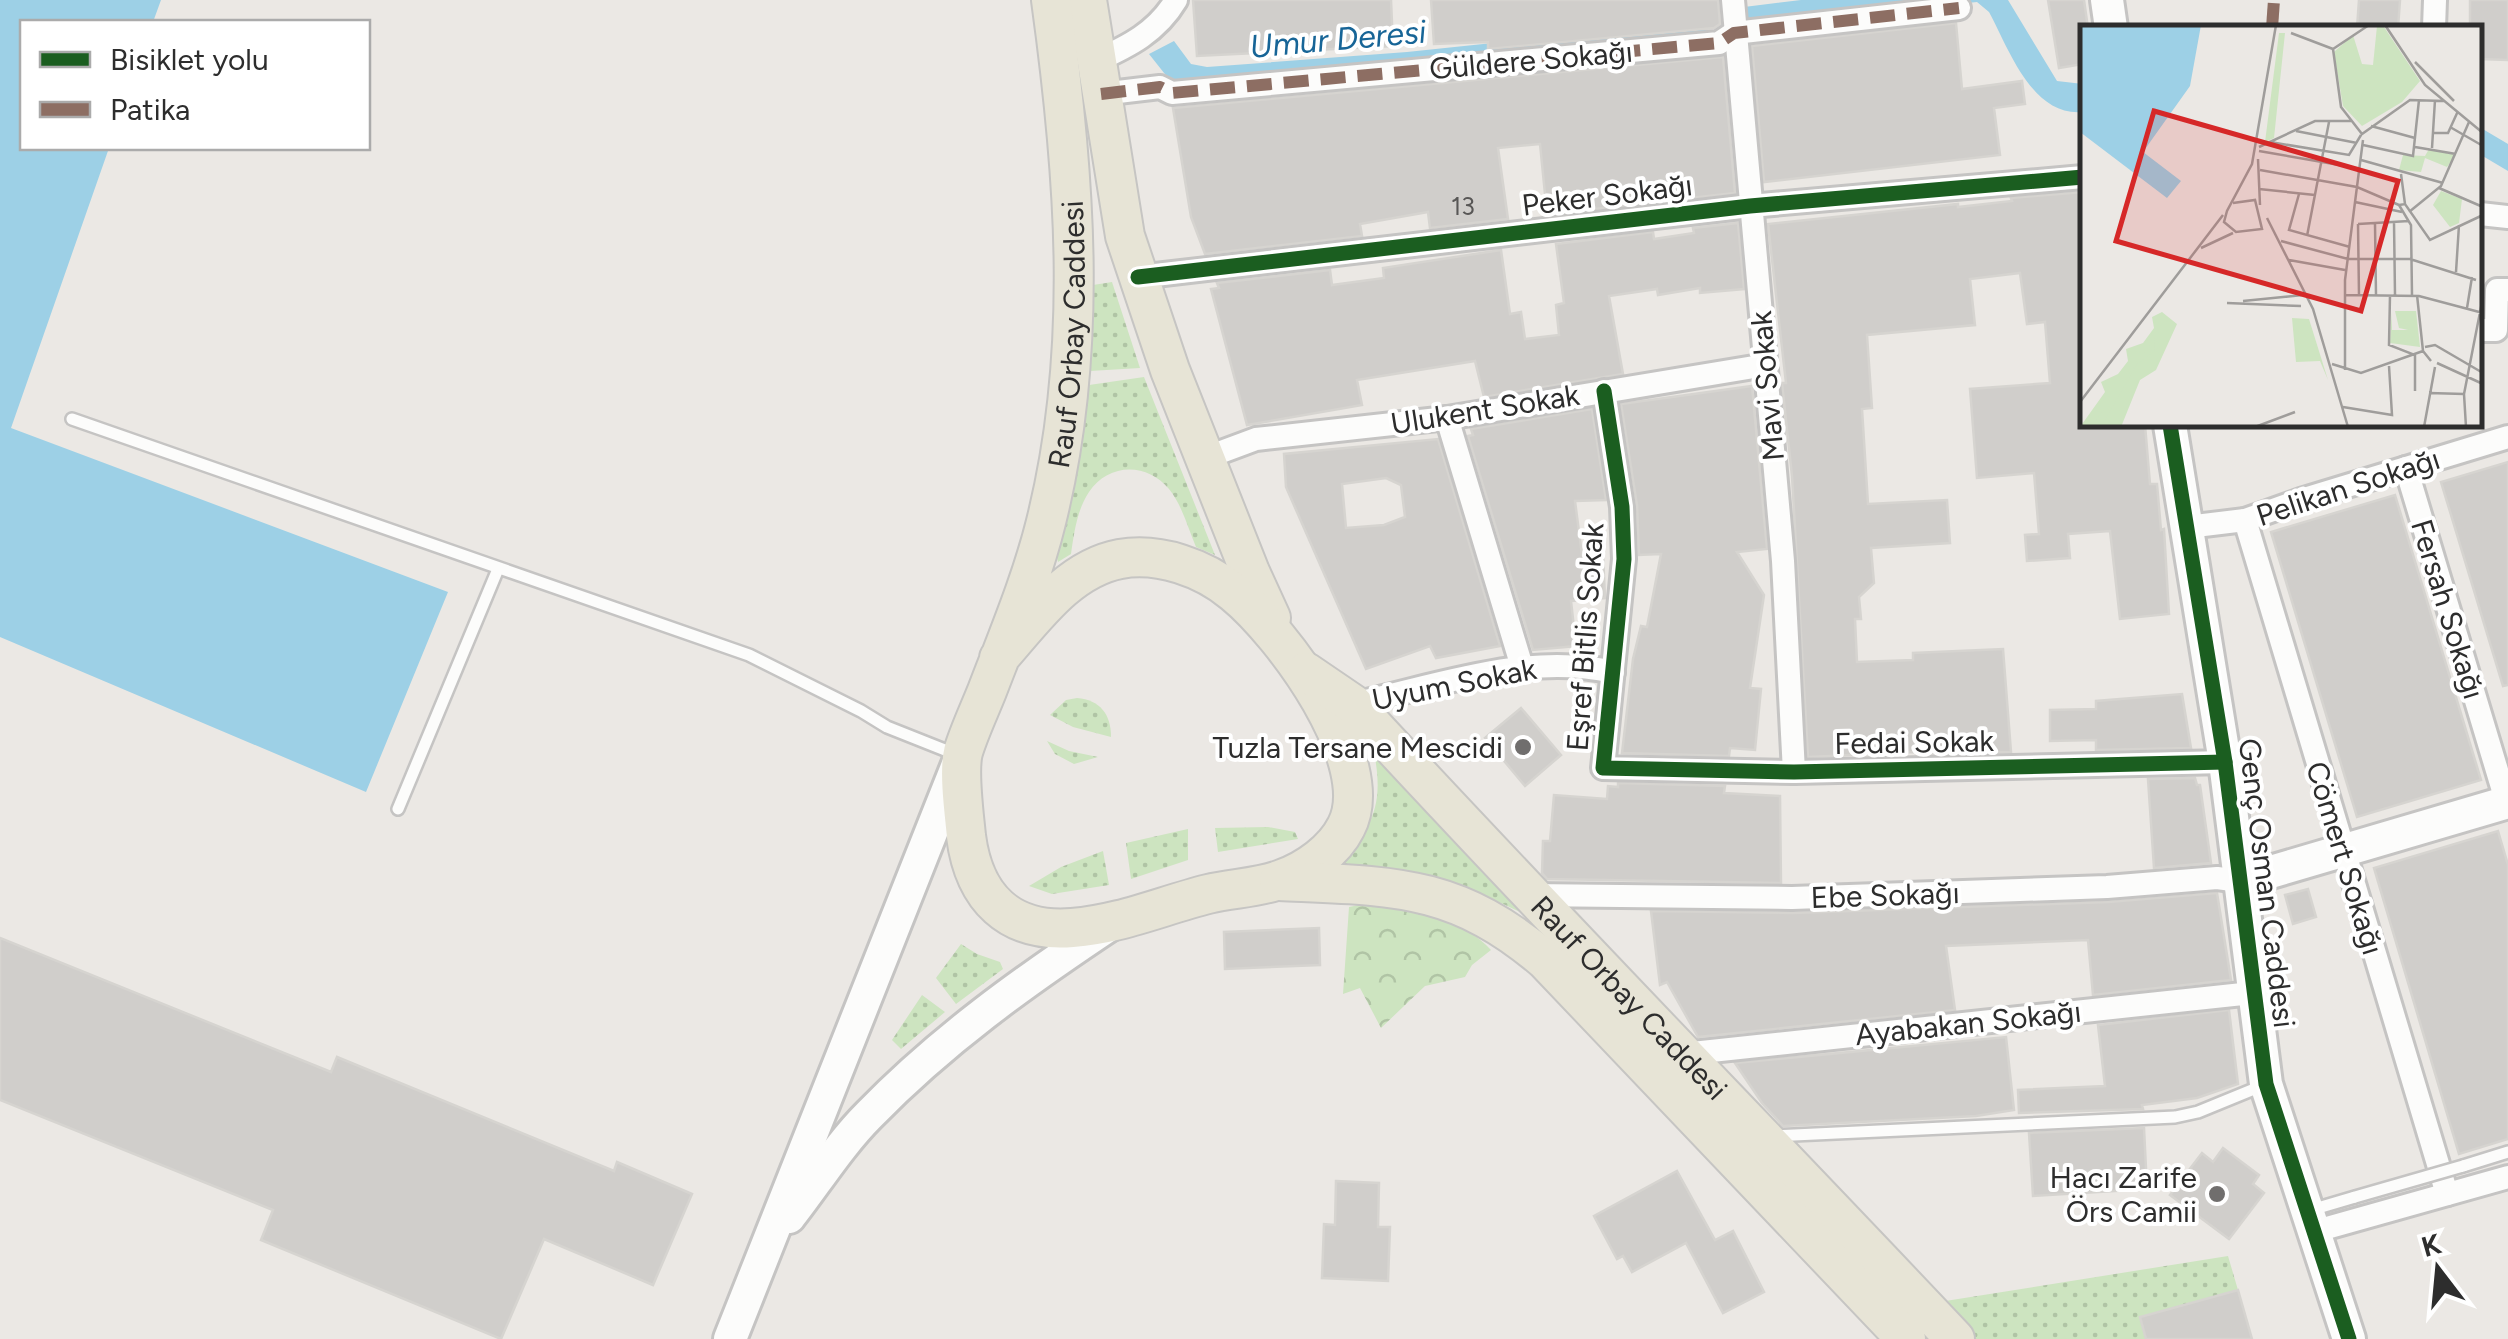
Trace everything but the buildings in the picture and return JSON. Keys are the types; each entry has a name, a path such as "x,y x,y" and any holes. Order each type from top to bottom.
{"main road":[{"name":"Rauf Orbay Caddesi","path":"1051,0 1074,208 1074,306 1067,402 1045,527 962,757 966,838 972,867 983,891 998,910 1022,923 1052,930 1109,925 1181,901 1279,881 1383,886 1429,894 1480,912 1524,942 1906,1339"},
{"name":"Rauf Orbay Caddesi","path":"1087,0 1124,236 1170,370 1250,572 1290,654 1323,707 1345,755 1354,789 1348,824 1322,856 1279,881"},
{"name":"Rauf Orbay Caddesi","path":"999,658 1075,579 1099,565 1124,558 1177,562 1234,593 1290,654 1353,704 1530,895 1956,1339"}],"street":[{"path":"1099,78 1127,48 1166,18 1176,0"},
{"name":"Mavi Sokak","path":"1732,0 1784,560 1794,772"},
{"path":"2107,0 2111,25"},
{"path":"2434,25 2435,0"},
{"name":"Güldere Sokağı","path":"1099,78 1172,93 1719,43 1734,33 1959,8"},
{"name":"Peker Sokağı","path":"1138,277 1750,206 2080,177"},
{"path":"2483,214 2508,217"},
{"path":"2483,330 2496,330 2496,290 2508,290"},
{"name":"Ulukent Sokak","path":"1206,458 1256,439 1447,418 1766,365"},
{"name":"Eşref Bitlis Sokak","path":"1603,768 1624,531 1604,391"},
{"path":"1447,418 1522,667"},
{"name":"Genç Osman Caddesi","path":"2170,428 2226,762 2266,1084 2349,1339"},
{"name":"Pelikan Sokağı","path":"2187,527 2245,520 2508,440"},
{"name":"Fersah Sokağı","path":"2406,471 2508,804"},
{"name":"Cömert Sokağı","path":"2245,520 2447,1194"},
{"name":"Uyum Sokak","path":"1353,704 1522,667 1575,665 1614,672"},
{"path":"730,1339 962,757"},
{"name":"Fedai Sokak","path":"1603,768 1794,772 2226,762"},
{"path":"2240,881 2508,804"},
{"name":"Ebe Sokağı","path":"1530,895 1792,898 2107,887 2216,878 2240,881"},
{"path":"764,1249 866,1118 935,1052 1001,998 1109,925"},
{"name":"Ayabakan Sokağı","path":"1683,1054 2252,993"},
{"path":"2313,1221 2447,1194 2508,1177"}],"lane":[{"path":"72,419 749,655 861,710 887,727 962,757"},
{"path":"2329,495 2406,471"},
{"path":"398,809 498,569"},
{"path":"1764,1136 2174,1117 2198,1112 2266,1084"},
{"path":"2313,1221 2355,1198 2508,1152"}],"green space":[{"path":"1112,282 1140,368 1090,371 1093,285"},
{"path":"1144,377 1215,555 1196,547 1178,502 1160,480 1128,469 1106,476 1089,492 1079,514 1071,554 1058,562 1056,553 1081,444 1089,385"},
{"path":"1077,698 1103,710 1111,737 1073,727 1050,715 1066,700"},
{"path":"1047,741 1098,757 1074,764 1055,754"},
{"path":"1374,752 1930,1339 1520,912 1473,891 1430,878 1334,869 1372,816 1378,789"},
{"path":"1268,827 1295,832 1298,839 1218,852 1215,828"},
{"path":"1188,829 1188,860 1131,879 1126,843"},
{"path":"1103,851 1109,885 1052,894 1029,886 1061,867"},
{"path":"1384,900 1455,924 1491,950 1472,965 1465,977 1425,986 1381,1028 1360,988 1343,994 1349,907"},
{"path":"961,944 1000,962 1003,969 956,1004 936,978"},
{"path":"922,995 945,1012 901,1049 892,1040"},
{"path":"2228,1256 2238,1290 2140,1317 2146,1339 1970,1339 1939,1302"}],"water":[{"path":"0,0 161,0 154,20 20,20 20,150 108,150 11,428 448,592 366,792 0,637"},
{"path":"1801,0 2008,0 2057,81 2080,84 2080,112 2065,111 2036,92 2014,61 1989,12 1977,2 1747,27 1744,7"},
{"path":"1705,21 1708,41 1172,83 1149,54 1174,41 1191,64 1207,67 1407,52"},
{"path":"2483,129 2508,144 2508,171 2483,156"}],"marked path":[{"path":"2272,25 2274,0"},
{"path":"1101,94 1160,87 1172,93 1719,43 1734,33 1959,8"}],"cycle path":[{"path":"1138,277 1750,206 2080,177"},
{"path":"1604,391 1622,507 1624,559 1603,768 1794,772 2225,762"},
{"path":"2170,428 2225,762 2266,1084 2349,1339"}],"place":[{"name":"Tuzla Tersane Mescidi","path":"1523,747"},
{"name":"Hacı Zarife Örs Camii","path":"2217,1194"}],"water label":[{"name":"Umur Deresi","path":"1338,39"}]}
